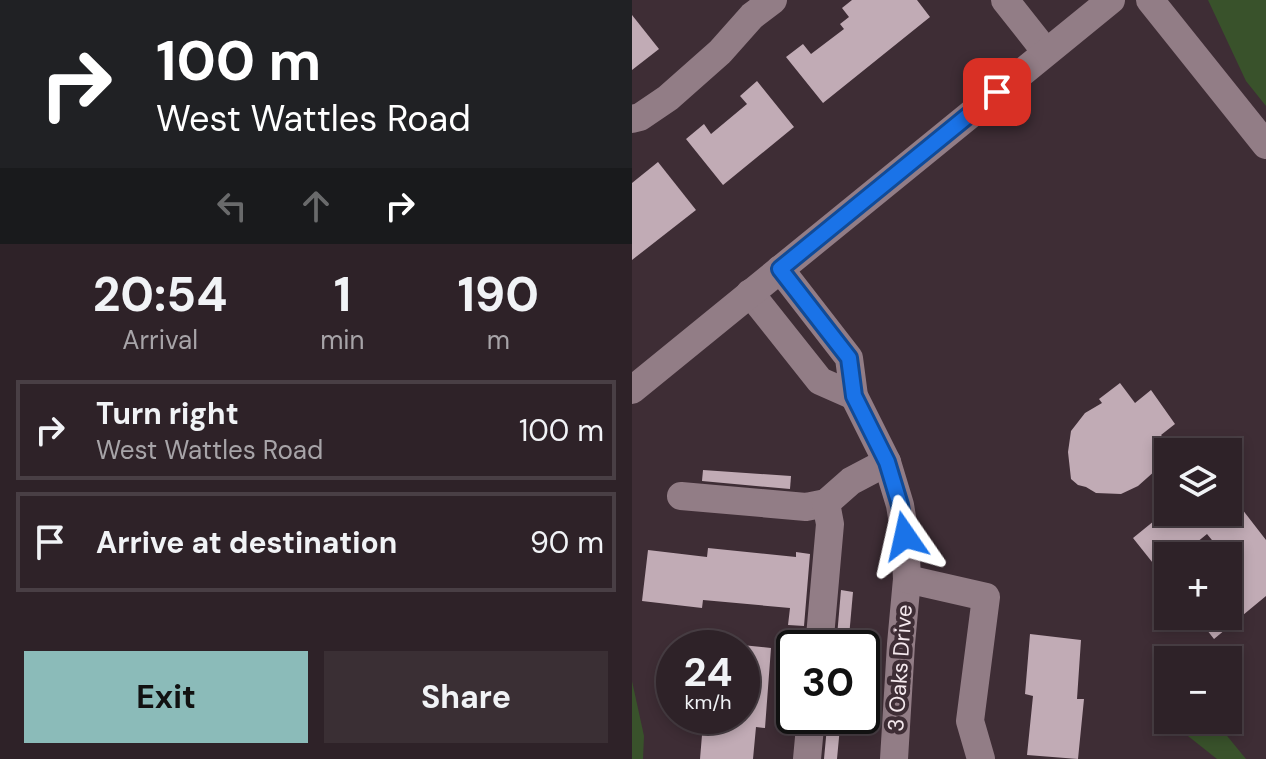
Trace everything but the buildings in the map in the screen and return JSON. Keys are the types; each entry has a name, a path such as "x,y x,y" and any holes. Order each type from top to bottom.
{"street":[{"path":"1005,0 1046,52"},
{"path":"632,390 1111,0"},
{"path":"1150,0 1266,145"},
{"path":"632,119 653,109 696,74 761,5"},
{"name":"3 Oaks Drive","path":"780,269 849,358 854,396 887,462 900,505 907,579 894,759"},
{"path":"750,293 820,381 854,396"},
{"path":"681,496 806,507 826,503 851,481 887,462"},
{"path":"821,630 830,524 826,503"},
{"path":"907,579 986,597 970,721 981,759"},
{"path":"807,759 809,734"}],"green space":[{"path":"1208,0 1266,0 1266,106 1246,81"},
{"path":"632,681 644,736 643,759 632,759"},
{"path":"1225,734 1246,759 1217,759 1188,736"}],"route":[{"path":"905,536 900,505 887,462 854,396 849,358 780,269 997,92"}]}
